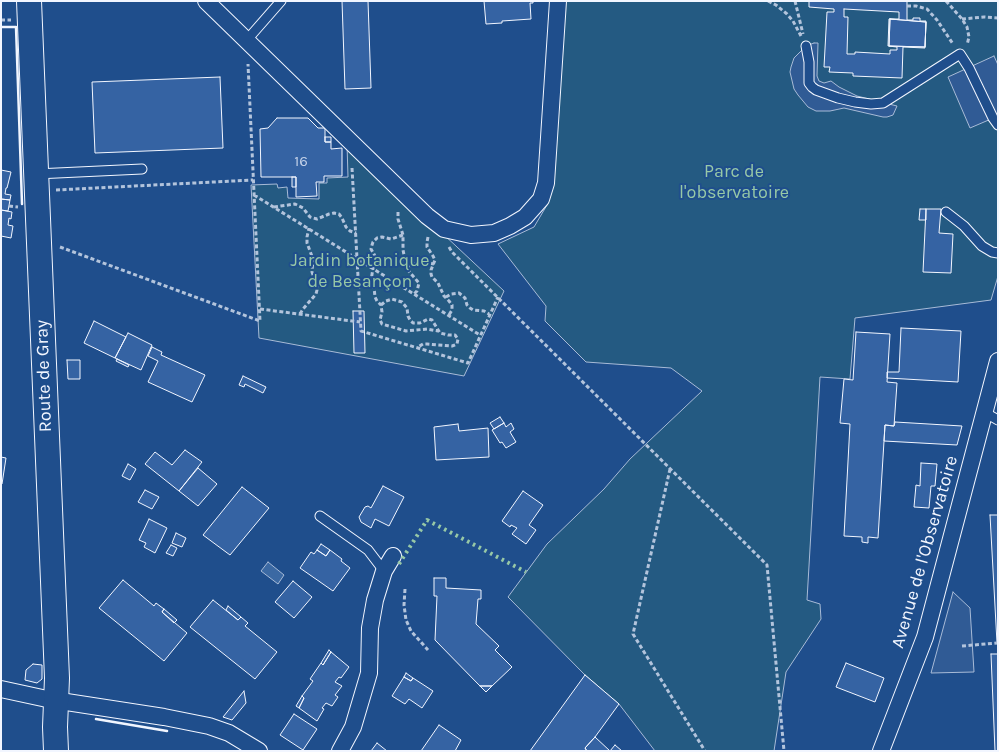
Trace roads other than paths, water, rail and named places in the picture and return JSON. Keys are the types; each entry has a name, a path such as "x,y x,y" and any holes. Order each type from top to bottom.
{"main road":[{"name":"Route de Gray","path":"29,1 43,182 57,678 56,751"}],"street":[{"path":"206,1 246,42 440,226 471,235 494,233 510,226 526,217 541,199 546,183 558,1"},
{"name":"Avenue de l'Observatoire","path":"881,751 925,637 991,416 998,361"},
{"path":"340,751 353,728 369,672 370,628 374,600 384,570 393,556"},
{"path":"1,689 47,699 209,726 229,733 259,751"}],"lane":[{"path":"246,42 281,1"},
{"path":"806,46 810,62 809,83 812,87 838,98 864,104 883,103 960,54 998,125"},
{"path":"43,182 142,169"},
{"path":"946,212 964,226 982,246 998,253"},
{"path":"320,516 368,550 384,570"}],"park label":[{"name":"Parc de l'observatoire","path":"734,182"},
{"name":"Jardin botanique de Besançon","path":"360,271"}]}
